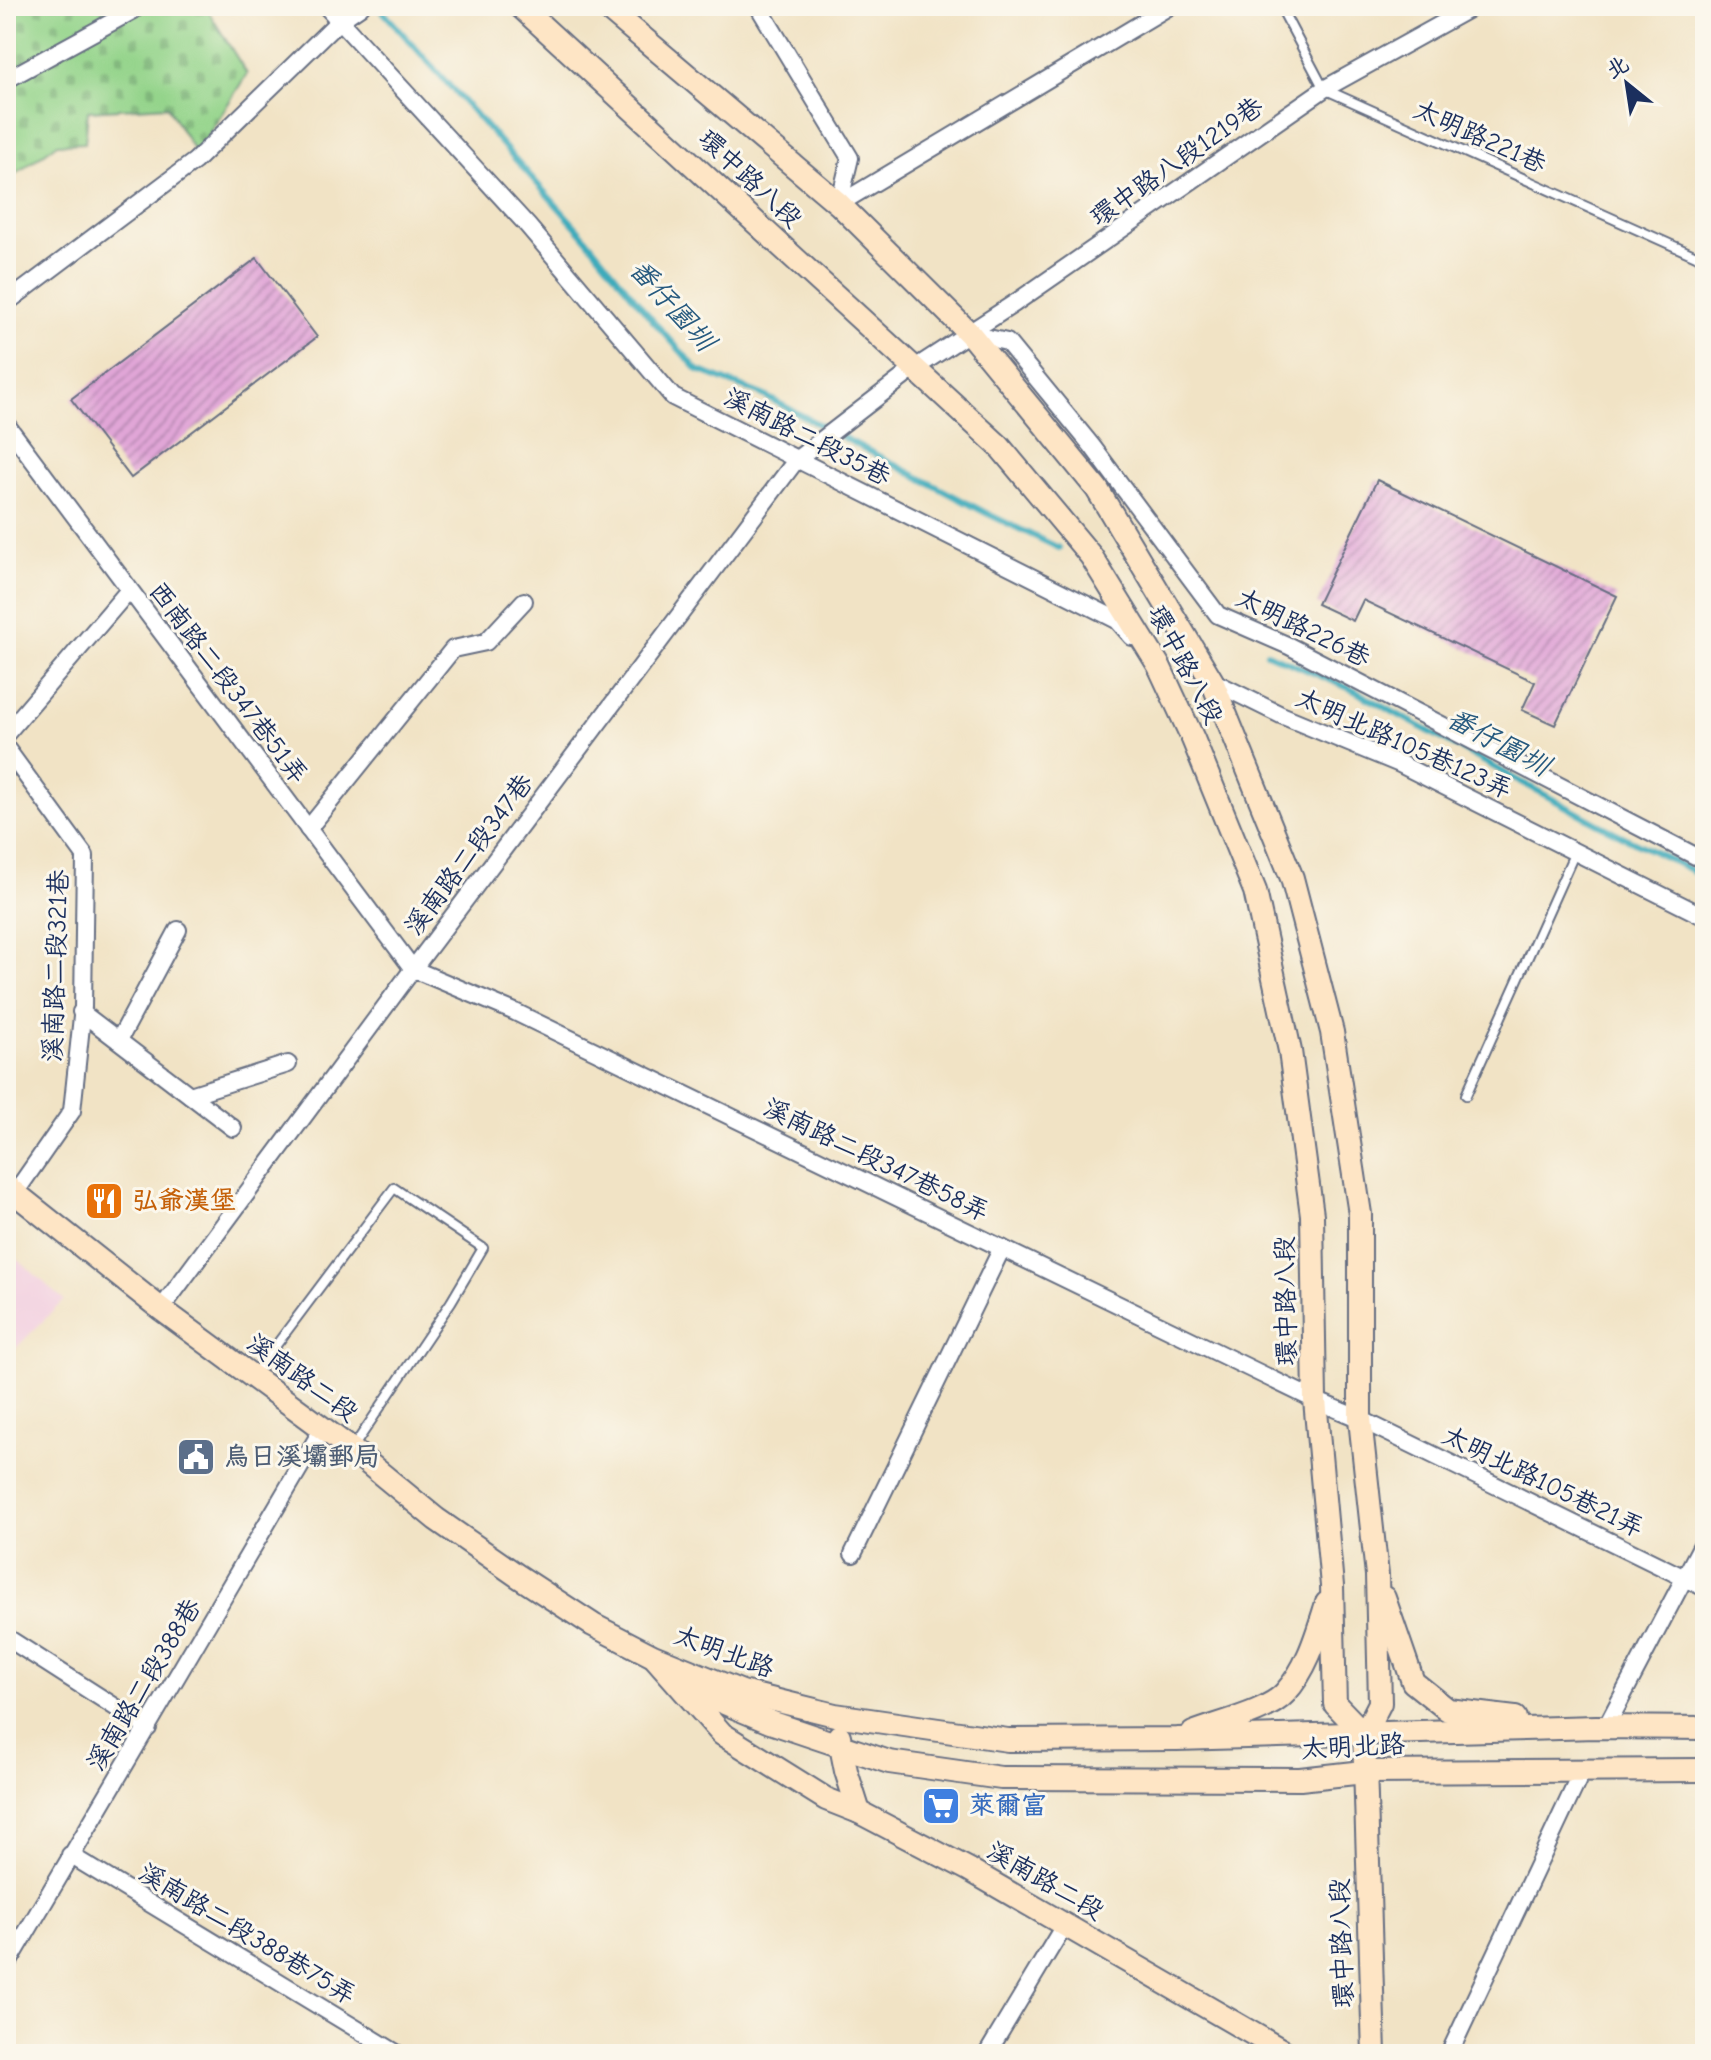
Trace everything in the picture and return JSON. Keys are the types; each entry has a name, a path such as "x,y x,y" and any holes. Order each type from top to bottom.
{"street":[{"name":"溪南路二段35巷","path":"326,6 528,226 673,397 1117,620 1159,666"},
{"path":"6,303 195,161 339,21 361,6"},
{"name":"環中路八段","path":"520,6 999,446 1091,556 1159,666 1193,739 1255,891 1293,1066 1312,1215 1315,1400 1332,1586 1335,1704 1364,1734"},
{"path":"758,6 850,158 839,204"},
{"path":"839,204 1170,6"},
{"name":"環中路八段1219巷","path":"839,426 915,368 970,334 1324,89 1474,6"},
{"path":"6,80 134,10"},
{"name":"環中路八段","path":"611,10 839,204 970,334 1097,489 1212,681 1292,878 1332,1032 1360,1214 1360,1419 1377,1575 1380,1703 1364,1734 1374,2054"},
{"name":"太明路226巷","path":"970,334 1007,342 1092,446 1218,615 1289,646 1705,861"},
{"name":"西南路二段347巷51弄","path":"6,424 413,969"},
{"name":"溪南路二段347巷","path":"161,1309 797,459 839,426"},
{"path":"6,734 129,590"},
{"path":"308,829 453,649 486,642 524,601"},
{"name":"太明北路105巷123弄","path":"1212,681 1281,715 1400,764 1705,917"},
{"name":"溪南路二段321巷","path":"6,748 85,856 81,1012 72,1111 11,1190"},
{"path":"119,1040 178,930"},
{"name":"溪南路二段347巷58弄","path":"413,969 515,1012 1315,1400 1360,1419"},
{"path":"81,1012 233,1128"},
{"path":"190,1095 288,1064"},
{"name":"溪南路二段","path":"11,1190 161,1309 351,1449 436,1519 593,1625 653,1656 722,1734 826,1799 859,1812 1065,1924 1288,2054"},
{"path":"853,1554 1002,1248"},
{"name":"太明北路105巷21弄","path":"1360,1419 1705,1588"},
{"name":"溪南路二段388巷","path":"6,1967 323,1428"},
{"path":"1601,1727 1705,1539"},
{"name":"環中路八段","path":"1377,1575 1413,1682 1448,1710 1601,1727"},
{"name":"環中路八段","path":"1177,1739 1259,1709 1284,1695 1311,1654 1332,1586"},
{"path":"6,1637 148,1728"},
{"name":"太明北路","path":"653,1656 742,1692 835,1715 1008,1740 1177,1739 1601,1727 1705,1728"},
{"name":"太明北路","path":"653,1656 720,1701 770,1722 889,1762 1001,1778 1300,1779 1364,1772 1705,1770"},
{"path":"835,1715 846,1771 859,1812"},
{"path":"1449,2054 1583,1769"},
{"name":"溪南路二段388巷75弄","path":"70,1855 398,2054"},
{"path":"987,2054 1065,1924"}],"lane":[{"path":"1280,6 1324,89"},
{"name":"太明路221巷","path":"1324,89 1705,260"},
{"path":"1466,1095 1575,852"},
{"path":"253,1377 394,1188 483,1248 451,1302 351,1449"}],"shaded area":[{"path":"6,1249 64,1300 6,1358"}],"green space":[{"path":"6,6 205,6 247,74 196,154 167,106 88,111 85,143 57,144 6,181"}],"building":[{"path":"257,258 317,337 131,478 71,399"},
{"path":"1377,480 1617,596 1555,725 1522,710 1535,682 1363,600 1353,621 1317,604"}],"waterway":[{"name":"番仔園圳","path":"378,6 585,237 654,322 698,370 763,395 1059,548"},
{"name":"番仔園圳","path":"1267,653 1353,690 1598,824 1705,877"}],"place":[{"name":"弘爺漢堡","path":"104,1201"},
{"name":"烏日溪壩郵局","path":"196,1457"},
{"name":"萊爾富","path":"941,1806"}]}
